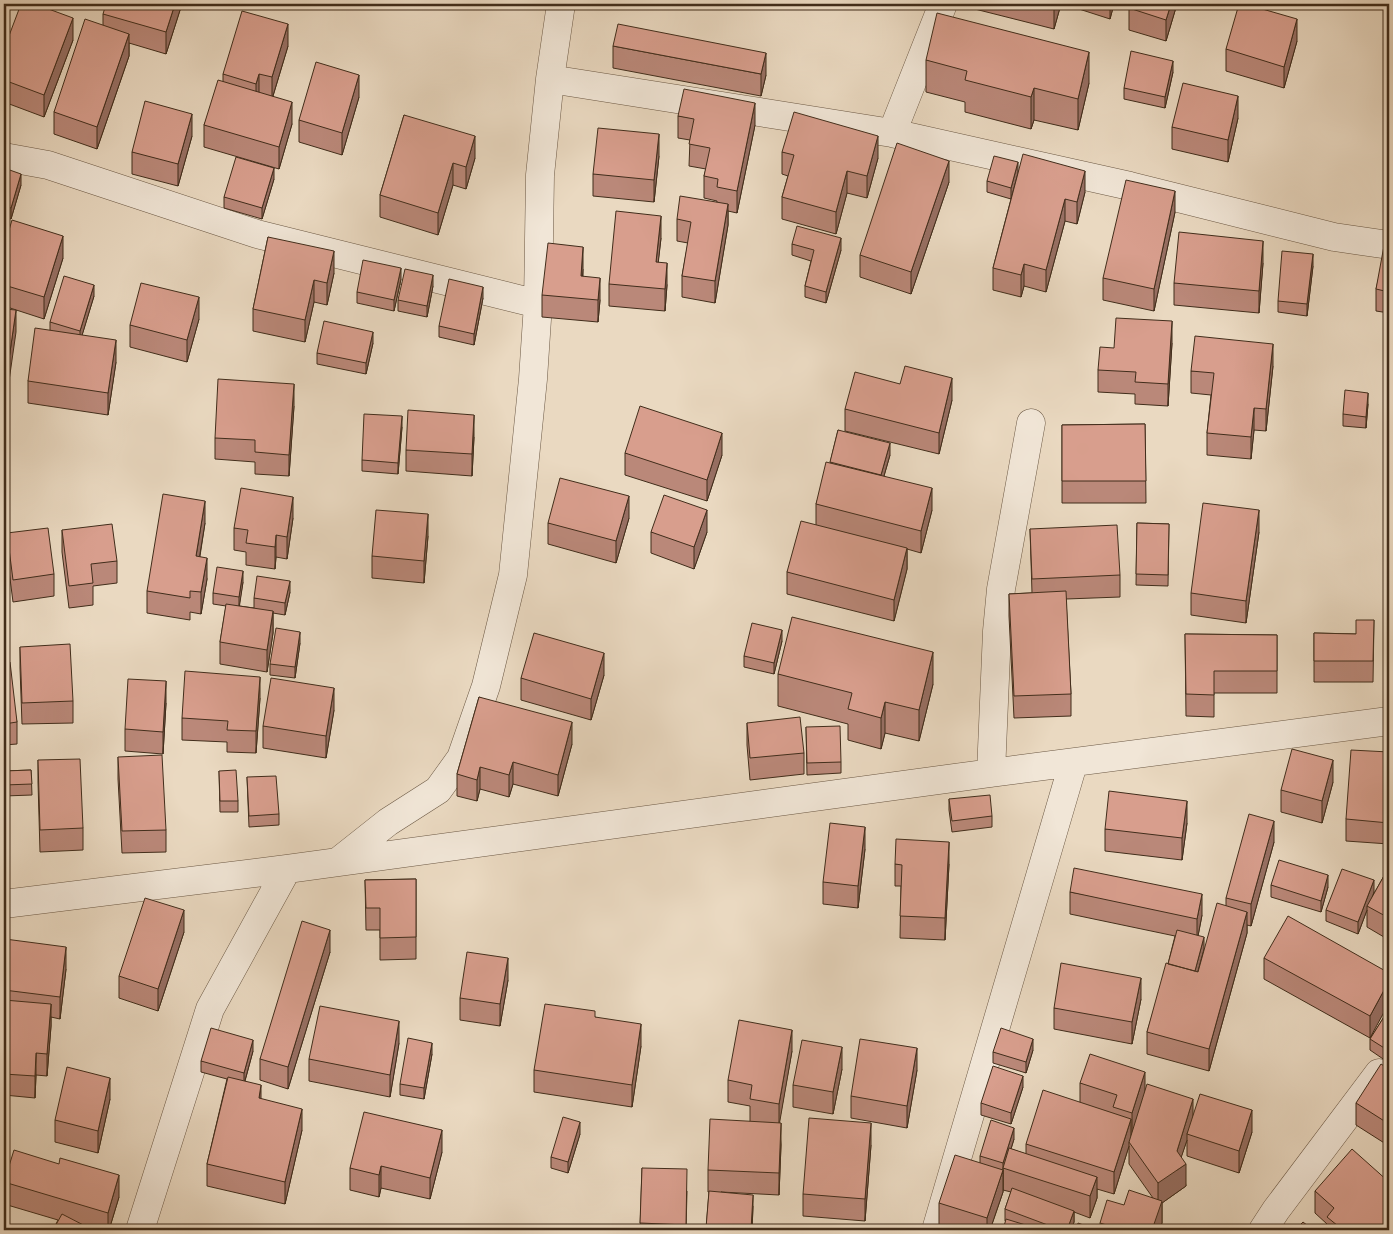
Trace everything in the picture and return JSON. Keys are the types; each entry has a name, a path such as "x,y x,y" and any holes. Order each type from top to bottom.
{"street":[{"path":"339,861 388,822 438,790 461,758 486,686 513,575 533,380 538,304 540,175 560,4"},
{"path":"892,133 943,4"},
{"path":"550,79 892,133 1130,186 1334,237 1389,245"},
{"path":"4,157 48,165 257,234 538,304"},
{"path":"991,773 997,632 1001,588 1031,423"},
{"path":"4,904 286,869 1389,721"},
{"path":"936,1230 1073,764"},
{"path":"140,1230 210,1009 286,869"},
{"path":"1263,1230 1281,1202 1383,1067"}],"building":[{"path":"21,4 35,4 73,18 44,95 4,80 4,49"},
{"path":"106,4 175,4 166,32 103,14"},
{"path":"1040,4 1055,4 1054,8"},
{"path":"1097,4 1111,4 1110,8"},
{"path":"1130,4 1171,4 1166,20 1129,8"},
{"path":"1239,4 1245,4 1297,19 1284,67 1226,49"},
{"path":"242,11 288,24 272,77 259,74 256,84 223,74"},
{"path":"937,13 1089,52 1078,99 1034,88 1031,97 965,80 967,71 926,60"},
{"path":"85,19 129,34 97,127 54,112"},
{"path":"618,24 766,53 761,74 613,46"},
{"path":"1131,51 1173,61 1165,97 1124,88"},
{"path":"316,62 359,75 342,133 299,120"},
{"path":"218,80 292,102 279,147 204,125"},
{"path":"1183,83 1238,96 1228,140 1172,127"},
{"path":"684,89 755,103 737,191 717,187 718,179 704,176 710,148 689,144 694,119 678,116"},
{"path":"145,101 192,114 178,164 132,152"},
{"path":"794,112 878,136 867,176 847,171 836,212 782,197 794,155 782,152"},
{"path":"404,115 475,136 466,167 453,163 438,213 380,195"},
{"path":"598,128 659,134 654,180 593,174"},
{"path":"897,143 949,161 911,272 860,255"},
{"path":"1023,154 1085,171 1077,202 1065,199 1046,270 1024,264 1021,275 993,268"},
{"path":"994,156 1018,162 1011,188 987,181"},
{"path":"236,157 274,168 262,208 224,197"},
{"path":"4,168 21,174 11,208 4,206"},
{"path":"1126,180 1175,191 1154,289 1103,278"},
{"path":"680,196 728,204 715,281 682,276 691,222 677,219"},
{"path":"616,211 661,216 656,262 667,263 665,289 609,284"},
{"path":"12,220 63,236 44,297 4,285 4,247"},
{"path":"797,226 841,238 826,292 805,286 814,250 792,244"},
{"path":"1179,232 1263,241 1259,291 1174,283"},
{"path":"1386,235 1389,236 1389,292 1376,289"},
{"path":"268,237 334,251 327,283 314,280 305,320 253,309"},
{"path":"548,243 583,247 581,276 600,278 598,300 542,295"},
{"path":"1282,251 1313,254 1307,304 1278,301"},
{"path":"363,260 401,268 394,300 357,292"},
{"path":"405,269 433,275 427,306 398,300"},
{"path":"64,276 94,285 80,331 50,322"},
{"path":"449,279 483,287 474,334 439,326"},
{"path":"141,283 199,297 187,340 130,325"},
{"path":"4,309 16,310 4,394"},
{"path":"1116,318 1172,321 1168,384 1135,382 1136,372 1098,370 1100,347 1114,348"},
{"path":"324,321 373,332 366,363 317,353"},
{"path":"35,328 116,340 108,393 28,381"},
{"path":"1195,336 1273,344 1266,409 1254,408 1251,437 1207,433 1214,373 1191,371"},
{"path":"905,366 952,378 939,433 845,409 855,372 900,384"},
{"path":"218,379 294,384 289,455 255,452 255,440 215,438"},
{"path":"1345,390 1368,393 1366,417 1343,414"},
{"path":"640,406 722,433 707,480 625,453"},
{"path":"408,410 474,415 472,454 406,450"},
{"path":"364,414 402,416 398,463 362,460"},
{"path":"1145,424 1146,481 1062,481 1062,425"},
{"path":"838,430 890,443 881,475 830,462"},
{"path":"1384,434 1389,434 1389,489 1384,489"},
{"path":"826,462 932,488 921,531 816,504"},
{"path":"560,478 629,496 616,541 548,523"},
{"path":"241,488 293,497 287,537 276,535 275,547 246,543 248,530 234,528"},
{"path":"163,494 205,501 196,556 207,558 201,592 190,591 190,598 147,591"},
{"path":"664,495 707,510 694,547 651,532"},
{"path":"1203,503 1259,510 1246,601 1191,593"},
{"path":"376,510 428,514 424,561 372,556"},
{"path":"801,521 907,548 894,600 787,572"},
{"path":"1137,523 1169,524 1168,575 1136,574"},
{"path":"112,524 117,561 91,564 93,583 69,586 62,530"},
{"path":"1117,525 1120,575 1032,579 1030,529"},
{"path":"1387,526 1389,526 1389,626 1387,626"},
{"path":"48,528 54,574 13,580 7,533"},
{"path":"217,567 243,571 239,597 213,593"},
{"path":"257,576 290,581 285,603 254,598"},
{"path":"1066,591 1071,694 1014,696 1009,594"},
{"path":"226,604 273,611 267,650 220,642"},
{"path":"792,617 933,652 919,710 885,702 881,718 848,709 852,693 778,674"},
{"path":"1356,620 1374,620 1373,661 1314,661 1314,633 1356,634"},
{"path":"752,623 782,630 774,663 744,656"},
{"path":"276,628 300,632 295,667 270,664"},
{"path":"534,633 604,653 591,699 521,678"},
{"path":"1185,634 1277,635 1277,671 1214,671 1214,695 1186,694"},
{"path":"70,644 73,701 22,703 20,647"},
{"path":"10,662 17,722 4,724 4,663"},
{"path":"185,671 260,677 256,731 227,730 228,721 182,718"},
{"path":"271,678 334,688 326,736 263,726"},
{"path":"128,679 166,681 163,732 125,729"},
{"path":"479,697 572,722 558,775 513,762 509,775 480,767 477,780 457,774"},
{"path":"800,717 804,753 750,758 747,723"},
{"path":"840,726 841,762 807,763 806,727"},
{"path":"1292,749 1333,760 1322,801 1281,790"},
{"path":"1351,750 1389,752 1389,823 1346,819"},
{"path":"162,755 166,830 122,831 118,757"},
{"path":"80,759 83,828 40,830 38,760"},
{"path":"31,770 32,784 4,785 4,771"},
{"path":"236,770 238,801 220,801 219,771"},
{"path":"276,776 279,814 249,816 247,777"},
{"path":"1109,791 1187,801 1182,838 1105,829"},
{"path":"990,795 992,816 952,821 949,799"},
{"path":"1249,814 1274,821 1251,904 1226,898"},
{"path":"830,823 865,827 858,886 823,882"},
{"path":"896,839 949,842 945,918 900,916 902,865 895,864"},
{"path":"1279,860 1328,875 1321,901 1271,885"},
{"path":"1389,867 1389,918 1367,906"},
{"path":"1074,868 1202,894 1197,919 1070,892"},
{"path":"1342,869 1374,880 1358,922 1326,910"},
{"path":"416,879 416,937 380,938 380,908 366,908 365,880"},
{"path":"145,898 184,910 158,989 119,976"},
{"path":"1217,903 1247,912 1209,1049 1147,1032 1166,963 1198,972"},
{"path":"1288,916 1389,973 1389,981 1370,1016 1264,958"},
{"path":"302,921 330,930 288,1067 260,1059"},
{"path":"1177,930 1204,937 1195,971 1168,964"},
{"path":"5,939 66,947 60,997 4,990"},
{"path":"467,952 508,958 500,1004 460,998"},
{"path":"1061,963 1141,978 1132,1022 1054,1008"},
{"path":"4,1000 51,1004 47,1054 36,1053 35,1076 4,1074"},
{"path":"545,1004 595,1011 595,1017 641,1024 632,1085 534,1070"},
{"path":"320,1006 399,1021 390,1075 309,1059"},
{"path":"1389,1009 1389,1051 1370,1039"},
{"path":"739,1020 792,1030 779,1104 750,1099 752,1085 728,1080"},
{"path":"211,1028 253,1040 244,1073 201,1061"},
{"path":"1001,1028 1033,1039 1026,1062 993,1052"},
{"path":"408,1038 432,1043 424,1088 400,1084"},
{"path":"860,1039 917,1048 907,1106 851,1096"},
{"path":"802,1040 842,1047 833,1092 793,1085"},
{"path":"1090,1054 1145,1072 1132,1113 1113,1107 1117,1095 1080,1083"},
{"path":"1381,1064 1389,1069 1389,1124 1356,1103"},
{"path":"993,1066 1023,1076 1011,1113 981,1103"},
{"path":"67,1067 110,1078 98,1131 55,1120"},
{"path":"228,1077 261,1085 259,1098 302,1109 285,1182 207,1164"},
{"path":"1147,1084 1193,1099 1177,1151 1186,1164 1158,1183 1129,1142"},
{"path":"1043,1090 1131,1119 1114,1172 1026,1144"},
{"path":"1200,1094 1252,1110 1239,1151 1187,1134"},
{"path":"364,1112 442,1130 430,1178 381,1166 379,1175 350,1168"},
{"path":"563,1117 580,1122 568,1162 551,1157"},
{"path":"809,1118 871,1123 865,1199 803,1194"},
{"path":"710,1119 781,1123 779,1173 708,1170"},
{"path":"991,1120 1014,1128 1003,1163 980,1156"},
{"path":"1009,1148 1097,1177 1090,1196 1003,1168"},
{"path":"1352,1149 1389,1182 1389,1230 1358,1230 1355,1227 1352,1230 1343,1230 1327,1217 1334,1208 1315,1191"},
{"path":"14,1150 59,1164 60,1158 119,1175 108,1213 4,1182"},
{"path":"955,1155 1003,1170 987,1218 939,1203"},
{"path":"642,1168 687,1169 686,1225 640,1223"},
{"path":"1012,1188 1074,1211 1067,1230 1061,1230 1005,1209"},
{"path":"1129,1190 1162,1201 1152,1230 1123,1230 1100,1223 1107,1200 1124,1205"},
{"path":"709,1191 753,1195 751,1230 706,1228"},
{"path":"62,1214 93,1230 53,1230"},
{"path":"1006,1219 1042,1230 1003,1230"},
{"path":"1303,1222 1313,1230 1295,1230"},
{"path":"1078,1223 1097,1230 1076,1230"},
{"path":"1284,1225 1289,1230 1279,1230"}]}
